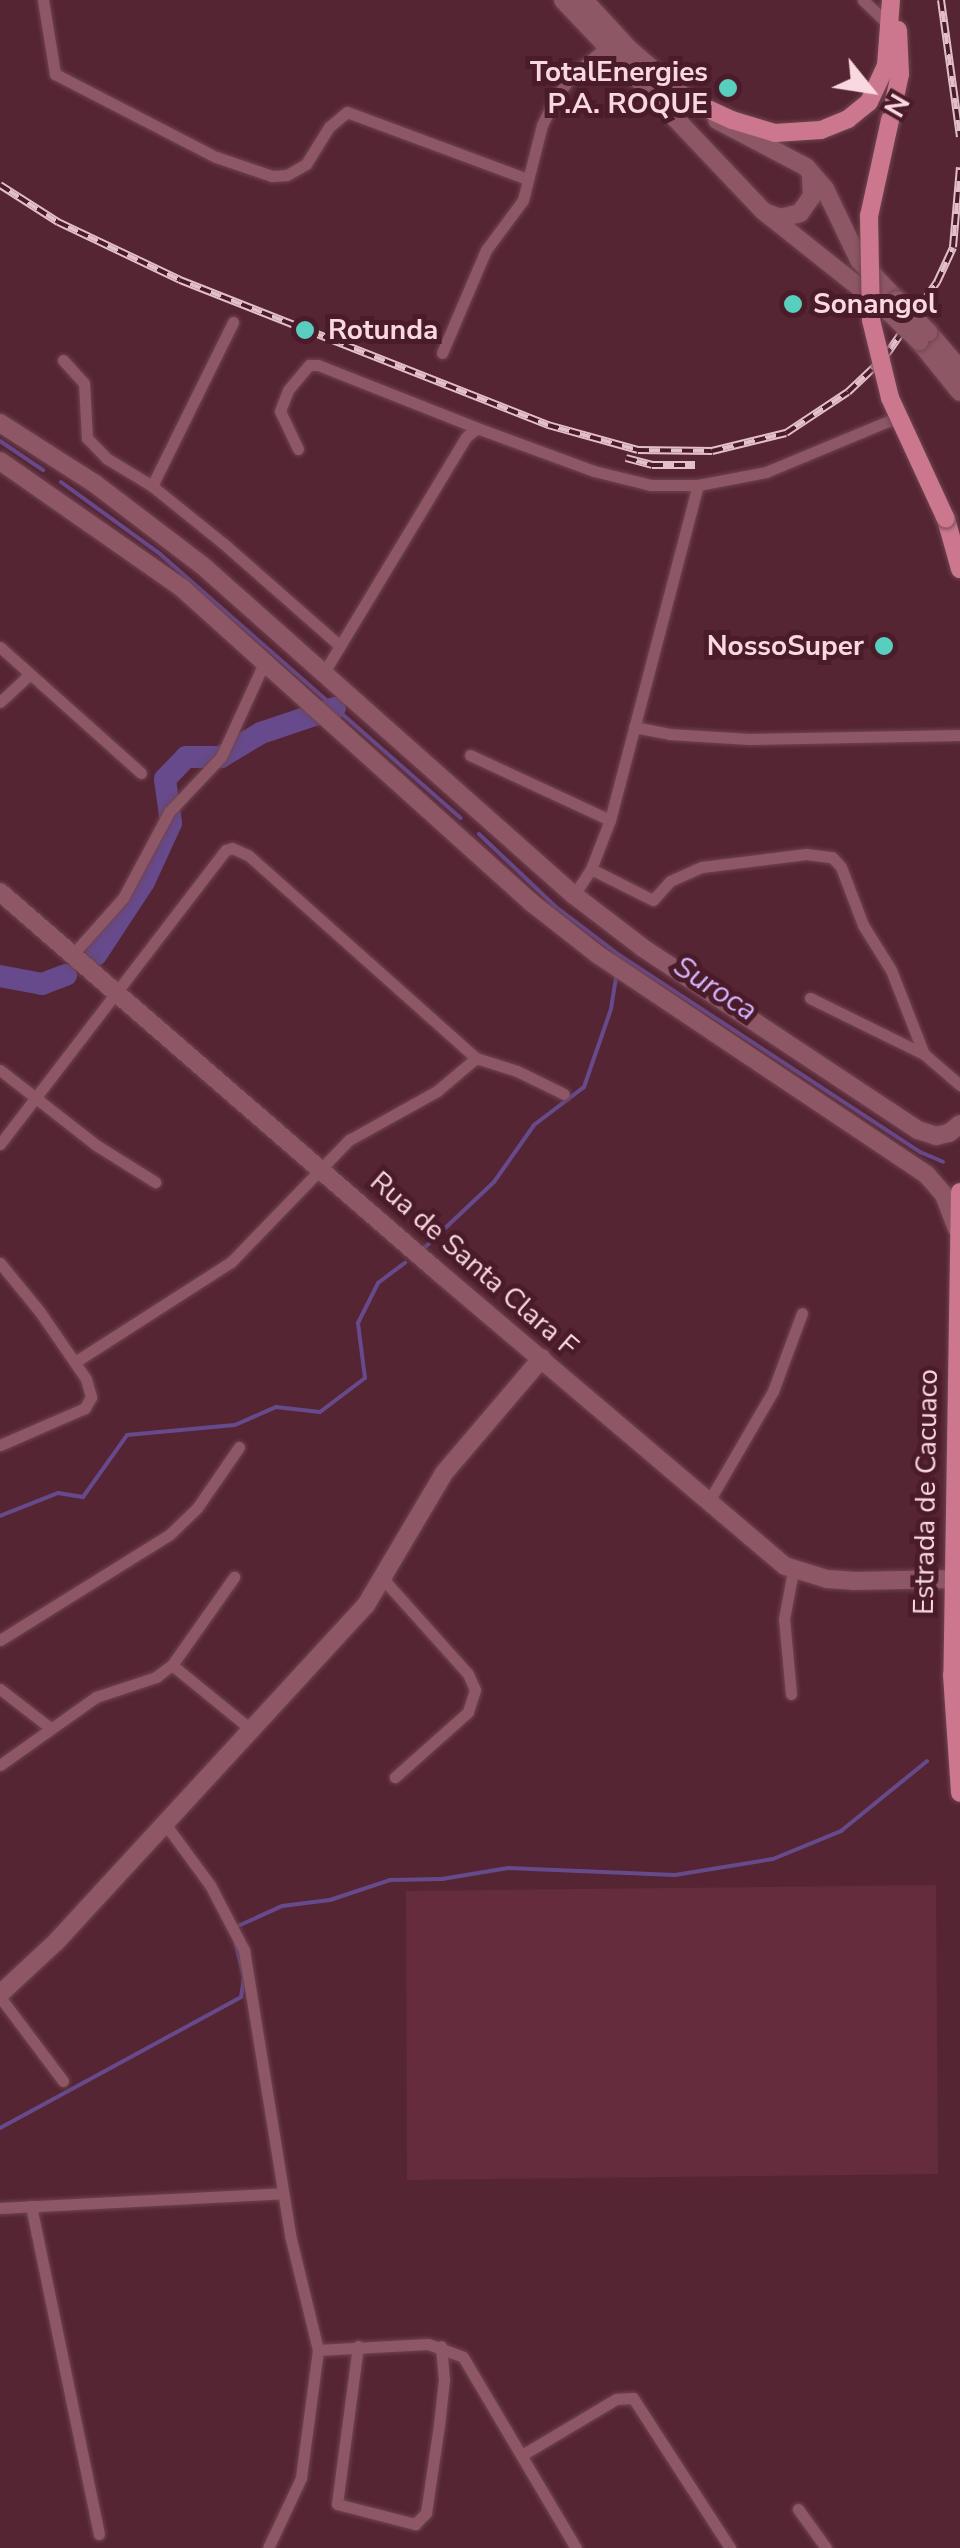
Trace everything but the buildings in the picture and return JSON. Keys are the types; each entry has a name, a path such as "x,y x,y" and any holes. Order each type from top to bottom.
{"main road":[{"path":"562,0 762,210 892,305"},
{"path":"584,0 684,98 806,166 824,189 859,260 892,305 960,369"},
{"path":"684,98 732,120 775,133 821,130 848,119 869,102 886,66 892,0"},
{"path":"892,0 900,74 874,183 866,250 878,360 898,417 946,519 960,569"},
{"path":"762,210 780,218 800,213 812,196 814,185 806,166"},
{"path":"923,337 960,392"},
{"path":"0,422 203,566 574,895 643,948 918,1130 936,1136 960,1124"},
{"path":"40,489 58,460"},
{"path":"0,461 182,588 458,836 597,954 926,1174 944,1194 957,1229"},
{"path":"458,836 480,812"},
{"name":"Rua de Santa Clara F","path":"0,892 793,1571"},
{"name":"Estrada de Cacuaco","path":"960,1192 952,1675 960,1793"},
{"path":"0,1996 45,1954 163,1821 253,1732 384,1580 444,1473 542,1358"},
{"path":"793,1571 861,1582 953,1579"}],"street":[{"path":"43,0 55,74 216,157 272,176 287,175 306,164 329,127 347,112 527,179"},
{"path":"863,0 890,26"},
{"path":"442,353 486,250 516,212 554,100 572,75 605,48"},
{"path":"152,486 232,322"},
{"path":"63,360 84,383 87,438 106,458 152,486 338,646"},
{"path":"298,449 280,412 288,390 310,365 318,364 476,428 594,470 651,485 698,486 766,472 898,417"},
{"path":"323,674 466,437 476,428"},
{"path":"574,895 591,869 610,820 698,486"},
{"path":"0,647 141,774"},
{"path":"74,954 123,898 169,812 221,757 264,663"},
{"path":"0,702 30,674"},
{"path":"634,727 669,734 750,739 960,735"},
{"path":"470,755 610,820"},
{"path":"0,1144 226,850 240,849 476,1058 518,1071 564,1094"},
{"path":"591,869 653,900 670,882 702,867 789,856 832,858 842,866 862,926 891,970 924,1054"},
{"path":"810,998 924,1054 960,1085"},
{"path":"74,1362 231,1262 349,1140 437,1091 476,1058"},
{"path":"0,1070 36,1101 155,1182"},
{"path":"0,1264 90,1386 90,1403 0,1445"},
{"path":"709,1501 773,1391 802,1313"},
{"path":"0,1640 170,1534 198,1508 239,1447"},
{"path":"792,1694 784,1619 793,1571"},
{"path":"0,1765 49,1727 105,1692 156,1676 172,1665 234,1578"},
{"path":"384,1580 468,1674 474,1690 468,1712 395,1777"},
{"path":"172,1665 253,1732"},
{"path":"0,1689 49,1727"},
{"path":"163,1821 210,1885 244,1950 283,2194 318,2350 301,2478 268,2548"},
{"path":"0,1996 62,2081"},
{"path":"0,2208 283,2194"},
{"path":"32,2206 98,2534"},
{"path":"358,2346 337,2504 420,2524 426,2514 444,2392 441,2346"},
{"path":"318,2350 441,2346 468,2361 576,2548"},
{"path":"522,2455 616,2399 633,2398 730,2548"},
{"path":"798,2509 826,2548"}],"shaded area":[{"path":"936,1885 938,2174 407,2180 406,1891"}],"waterway":[{"name":"Suroca","path":"0,441 43,470"},
{"name":"Suroca","path":"61,482 160,554 460,818"},
{"path":"96,955 144,882 171,823 165,779 186,757 221,757 261,733 335,708"},
{"name":"Suroca","path":"479,834 556,907 619,955 920,1152 943,1162"},
{"path":"422,1250 494,1182 534,1125 584,1087 611,1009 617,973"},
{"path":"0,976 42,984 66,975"},
{"path":"0,1516 58,1493 83,1497 127,1435 235,1425 276,1407 320,1412 365,1378 358,1323 378,1283 405,1263"},
{"path":"238,1926 282,1906 330,1900 390,1880 442,1879 508,1868 675,1875 773,1859 841,1831 927,1761"},
{"path":"0,2128 241,1997 244,1977 235,1940"}],"railway":[{"path":"941,0 960,137"},
{"path":"0,185 58,222 180,280 548,425 638,450 712,451 786,433 848,392 884,358 937,282 953,247 960,167"},
{"path":"626,458 652,465 695,465"}],"place":[{"name":"TotalEnergies P.A. ROQUE","path":"728,88"},
{"name":"Sonangol","path":"793,304"},
{"name":"Rotunda","path":"305,330"},
{"name":"NossoSuper","path":"884,646"}]}
